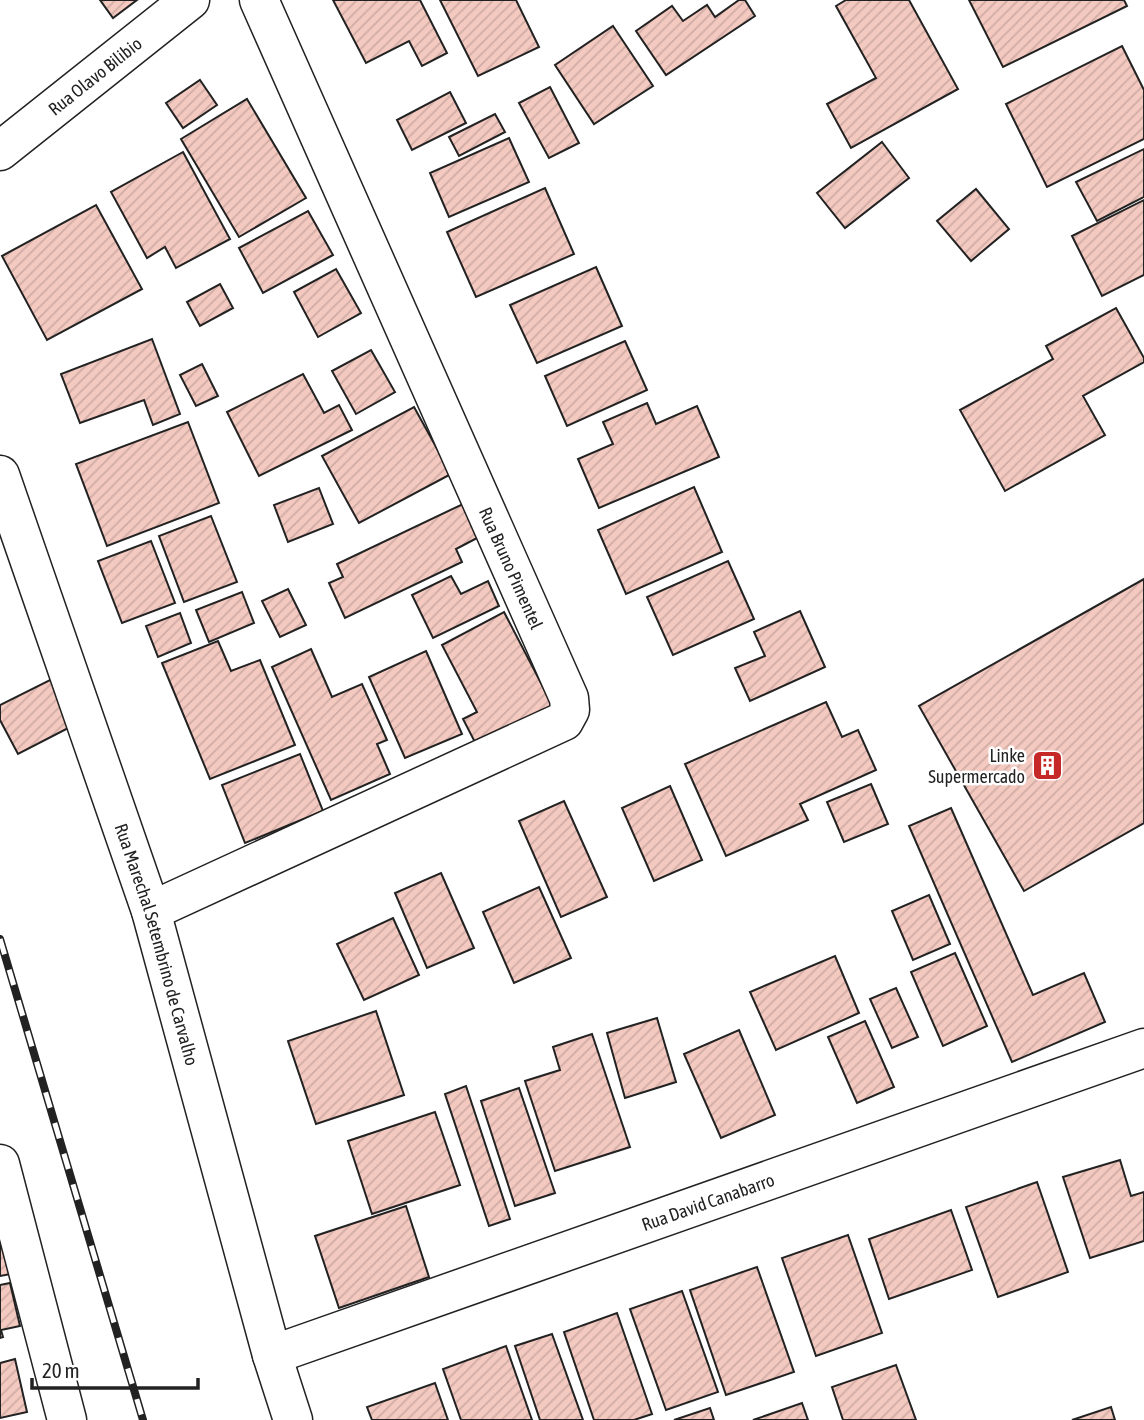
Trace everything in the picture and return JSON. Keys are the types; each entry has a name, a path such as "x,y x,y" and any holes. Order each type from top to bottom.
{"street":[{"name":"Rua Olavo Bilibio","path":"0,151 190,0"},
{"name":"Rua Bruno Pimentel","path":"150,911 564,721 570,710 569,698 259,0"},
{"name":"Rua Marechal Setembrino de Carvalho","path":"0,475 150,911 272,1355 293,1420"},
{"name":"Rua David Canabarro","path":"272,1355 1144,1048"},
{"path":"0,1164 67,1420"}],"building":[{"path":"100,0 137,0 113,18"},
{"path":"333,0 420,0 447,53 422,66 409,41 366,63"},
{"path":"440,0 516,0 539,47 478,76"},
{"path":"739,0 745,0 755,16 666,75 636,31 672,6 683,21 707,5 715,17"},
{"path":"846,0 909,0 958,89 851,148 827,104 876,78 836,6"},
{"path":"969,0 1124,0 1127,6 1003,67"},
{"path":"613,26 653,86 594,124 555,65"},
{"path":"1122,46 1144,90 1144,139 1047,187 1006,104"},
{"path":"200,80 217,105 183,128 166,103"},
{"path":"550,87 579,143 549,158 519,103"},
{"path":"450,92 466,123 412,150 397,120"},
{"path":"247,99 306,198 239,237 181,139"},
{"path":"495,114 505,132 459,156 449,137"},
{"path":"509,138 529,182 449,217 430,173"},
{"path":"882,142 909,178 845,228 817,193"},
{"path":"1144,149 1144,197 1097,221 1076,182"},
{"path":"183,152 230,239 176,268 165,247 147,258 111,192"},
{"path":"545,188 574,254 476,297 447,232"},
{"path":"976,189 1009,229 971,261 937,221"},
{"path":"1144,200 1144,275 1102,296 1072,236"},
{"path":"96,205 142,289 47,340 2,256"},
{"path":"308,211 333,255 263,293 239,248"},
{"path":"596,267 622,326 537,363 510,305"},
{"path":"336,269 361,313 318,337 294,292"},
{"path":"220,284 233,308 200,326 187,302"},
{"path":"1116,308 1144,362 1083,396 1105,435 1005,491 960,410 1053,359 1046,346"},
{"path":"152,339 180,414 153,425 144,400 80,423 61,374"},
{"path":"625,341 647,390 567,426 545,376"},
{"path":"371,350 395,392 356,414 332,371"},
{"path":"202,364 218,396 196,406 180,375"},
{"path":"303,374 324,413 339,405 352,430 259,476 227,412"},
{"path":"647,403 656,424 697,406 719,457 599,508 578,459 613,444 603,422"},
{"path":"414,407 451,474 359,523 322,456"},
{"path":"188,422 219,503 107,546 76,464"},
{"path":"694,487 722,552 626,594 598,530"},
{"path":"319,488 333,524 288,542 274,505"},
{"path":"463,504 479,537 456,549 462,562 345,618 329,583 343,577 337,564"},
{"path":"211,516 237,582 184,602 159,536"},
{"path":"151,541 175,603 122,623 98,561"},
{"path":"728,561 754,619 673,655 647,597"},
{"path":"451,576 461,594 488,581 499,606 433,638 412,595"},
{"name":"Linke Supermercado","path":"1144,579 1144,823 1024,891 919,706"},
{"path":"288,589 306,625 280,637 262,601"},
{"path":"242,592 254,623 209,642 196,610"},
{"path":"800,611 825,667 750,701 735,668 765,656 754,632"},
{"path":"504,612 556,712 480,752 463,719 477,712 442,645"},
{"path":"180,613 191,643 158,657 146,626"},
{"path":"218,641 231,671 260,660 295,745 210,779 162,663"},
{"path":"311,649 332,697 362,684 387,740 377,744 390,774 331,800 272,667"},
{"path":"426,651 462,734 405,758 369,677"},
{"path":"54,678 78,723 18,754 0,720 0,705"},
{"path":"826,702 842,737 858,730 876,770 800,804 808,820 726,856 685,764"},
{"path":"300,754 323,811 245,843 222,785"},
{"path":"871,784 888,824 844,842 827,802"},
{"path":"670,786 702,860 654,881 622,808"},
{"path":"564,801 607,897 561,917 519,821"},
{"path":"951,808 1033,995 1084,973 1105,1022 1012,1062 909,826"},
{"path":"441,873 474,948 427,968 395,893"},
{"path":"539,887 571,958 514,983 483,912"},
{"path":"929,895 950,944 913,960 892,911"},
{"path":"393,918 419,975 364,1000 337,944"},
{"path":"955,953 987,1026 943,1046 911,972"},
{"path":"835,956 859,1013 776,1050 750,992"},
{"path":"896,988 918,1037 892,1048 870,999"},
{"path":"376,1011 404,1095 316,1124 288,1041"},
{"path":"657,1018 676,1082 625,1098 607,1033"},
{"path":"865,1021 894,1087 857,1103 828,1037"},
{"path":"739,1030 775,1115 721,1138 684,1054"},
{"path":"592,1034 630,1147 555,1171 525,1081 560,1070 553,1047"},
{"path":"466,1086 510,1219 489,1226 445,1094"},
{"path":"519,1088 555,1193 515,1206 481,1101"},
{"path":"435,1112 460,1185 372,1214 348,1141"},
{"path":"1120,1160 1131,1196 1144,1192 1144,1241 1090,1258 1063,1177"},
{"path":"1037,1182 1068,1272 998,1297 966,1207"},
{"path":"406,1206 429,1277 339,1308 315,1236"},
{"path":"951,1210 972,1270 889,1299 869,1239"},
{"path":"0,1228 11,1274 0,1276"},
{"path":"848,1235 882,1333 816,1356 782,1258"},
{"path":"757,1267 794,1372 726,1395 690,1290"},
{"path":"10,1283 20,1326 1,1330 3,1337 0,1338 0,1285"},
{"path":"682,1291 718,1392 666,1410 630,1309"},
{"path":"617,1313 652,1414 634,1420 594,1420 564,1332"},
{"path":"552,1334 583,1420 540,1420 515,1346"},
{"path":"506,1346 532,1420 461,1420 443,1369"},
{"path":"15,1359 27,1412 0,1418 0,1363"},
{"path":"896,1365 916,1420 843,1420 832,1387"},
{"path":"435,1383 448,1420 372,1420 367,1407"},
{"path":"802,1403 808,1420 753,1420"},
{"path":"1111,1407 1115,1420 1072,1420"},
{"path":"710,1408 714,1420 674,1420"}],"railway":[{"path":"0,939 143,1420"}],"place":[{"name":"Linke Supermercado","path":"1048,765"}]}
